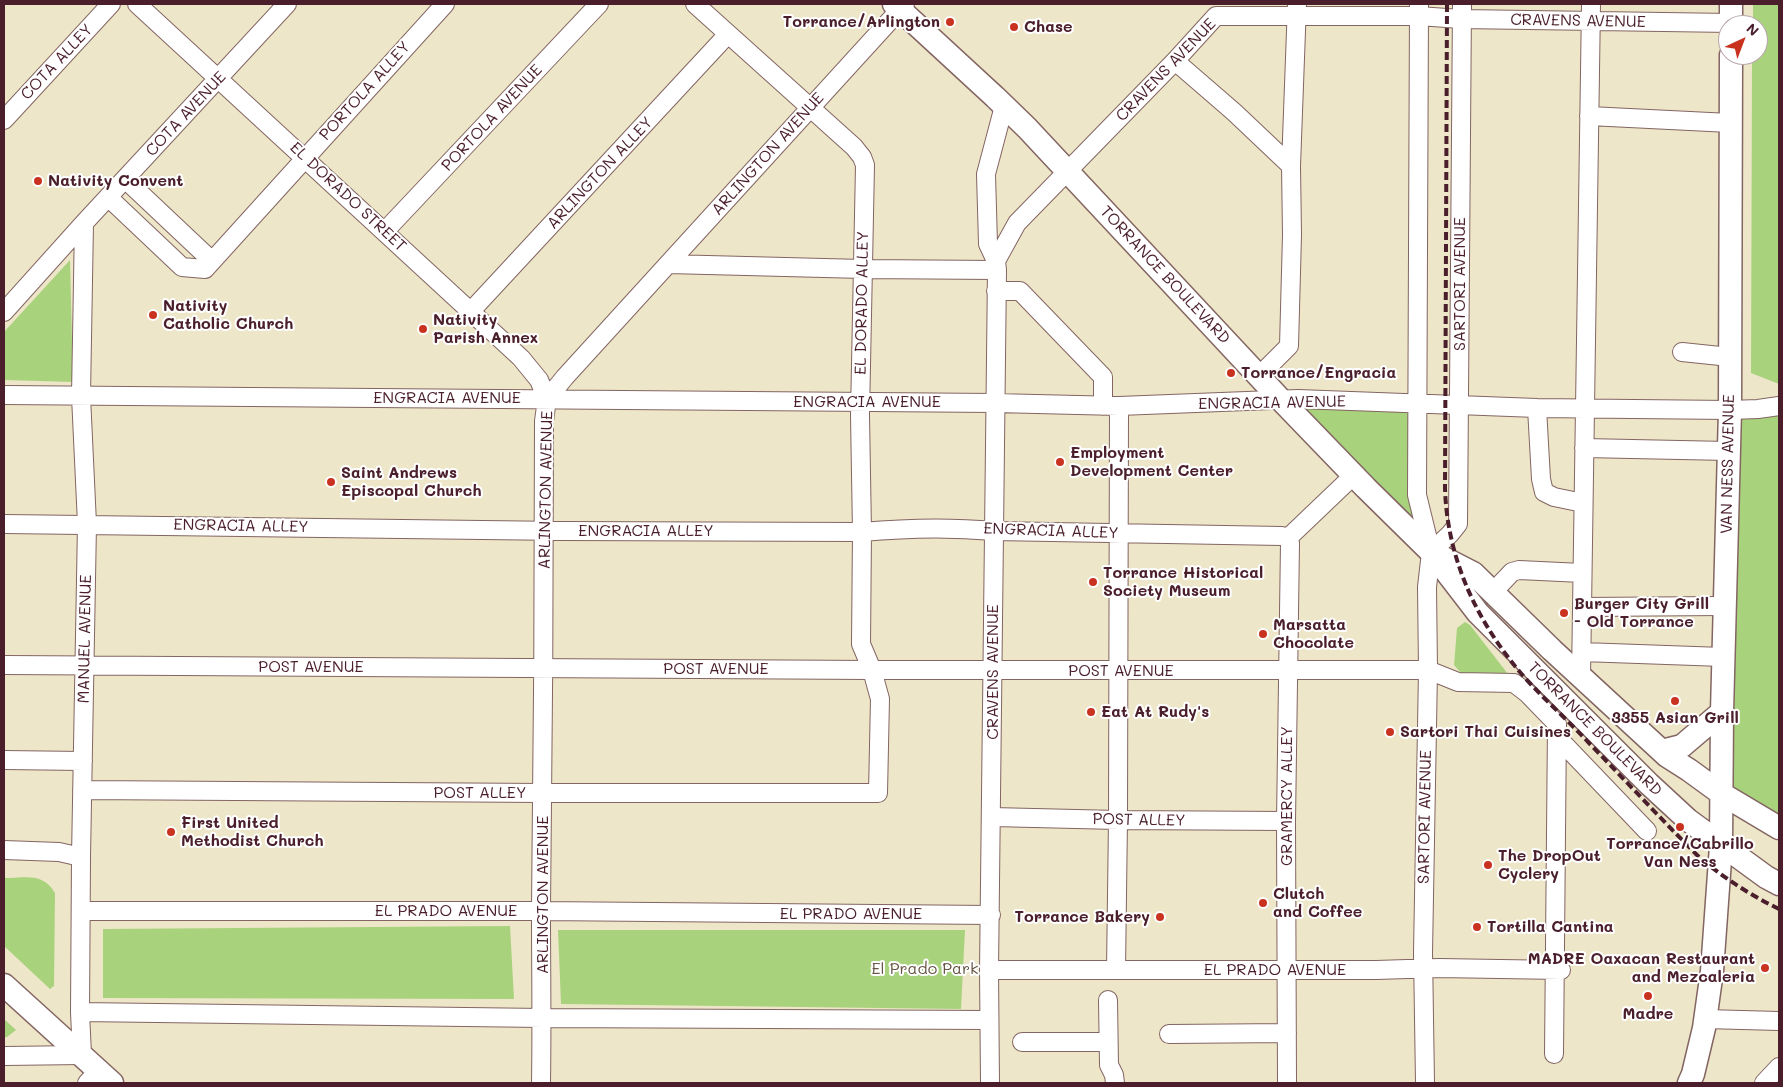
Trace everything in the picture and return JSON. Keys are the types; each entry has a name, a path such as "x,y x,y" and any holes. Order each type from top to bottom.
{"main road":[{"name":"TORRANCE BOULEVARD","path":"900,5 1068,171 1281,400 1430,552 1478,613 1649,784 1688,820 1721,846 1779,884"},
{"name":"VAN NESS AVENUE","path":"1690,1083 1694,1074 1705,1019 1712,971 1721,846 1724,606 1730,410 1731,65"},
{"name":"TORRANCE BOULEVARD","path":"1430,552 1473,573 1581,677 1662,751 1722,794 1779,828"},
{"path":"1662,751 1682,746 1722,712"},
{"path":"4,985 82,1055 99,1079"}],"street":[{"name":"COTA ALLEY","path":"4,120 111,4"},
{"name":"EL DORADO STREET","path":"137,4 521,358 539,380 548,399"},
{"name":"COTA AVENUE","path":"4,312 287,4"},
{"name":"PORTOLA ALLEY","path":"209,265 445,4"},
{"name":"PORTOLA AVENUE","path":"385,231 599,4"},
{"name":"EL DORADO ALLEY","path":"695,4 854,147 862,157 865,165 872,211 871,244 863,269 861,644 872,670 880,698 878,793"},
{"path":"1581,677 1591,4"},
{"name":"ARLINGTON AVENUE","path":"541,1083 543,1018 541,911 544,793 544,421 548,399 565,377 811,107 900,5"},
{"path":"1259,376 1289,346 1292,235 1291,166 1297,10"},
{"name":"CRAVENS AVENUE","path":"996,265 1017,223 1175,61 1216,16 1297,10 1419,10 1462,11 1591,22 1718,17"},
{"name":"SARTORI AVENUE","path":"1419,10 1417,495 1430,552 1427,587 1428,670 1423,969 1425,1083"},
{"name":"SARTORI AVENUE","path":"1430,552 1458,524 1462,11"},
{"name":"ARLINGTON ALLEY","path":"471,311 728,34"},
{"path":"1175,61 1234,112 1291,166"},
{"name":"CRAVENS AVENUE","path":"990,1083 989,970 996,265 988,244 986,174 1004,106"},
{"path":"1589,116 1730,123"},
{"path":"125,179 209,265"},
{"path":"108,198 182,267 209,265"},
{"name":"MANUEL AVENUE","path":"82,1055 80,1012 81,857 86,665 87,524 81,396 84,223"},
{"path":"668,264 863,269 996,265"},
{"path":"996,291 1020,290 1102,378 1111,406 1118,533 1119,670 1116,970"},
{"path":"1682,352 1730,357"},
{"name":"ENGRACIA AVENUE","path":"4,396 995,403 1111,406 1281,400 1536,408 1730,410 1779,406"},
{"path":"1536,408 1541,478 1544,492 1554,497 1583,503"},
{"path":"1584,448 1728,451"},
{"path":"1288,538 1354,475"},
{"name":"ENGRACIA ALLEY","path":"4,524 544,531 862,532 892,529 974,529 994,531 1282,536 1288,538"},
{"name":"GRAMERCY ALLEY","path":"1287,1083 1286,821 1290,543 1288,538"},
{"path":"1493,592 1512,572 1518,570 1582,573"},
{"path":"1582,608 1724,606"},
{"path":"1582,652 1723,657"},
{"name":"POST AVENUE","path":"4,665 993,671 1428,670"},
{"path":"1428,670 1458,682 1514,683 1527,693 1557,724 1558,970 1554,1054"},
{"path":"1556,737 1648,831"},
{"path":"4,760 83,761"},
{"name":"POST ALLEY","path":"82,790 878,793"},
{"name":"POST ALLEY","path":"992,817 1286,821"},
{"path":"4,850 59,852 81,857"},
{"name":"EL PRADO AVENUE","path":"81,911 541,911 990,915"},
{"name":"EL PRADO AVENUE","path":"989,970 1558,970"},
{"path":"1108,1000 1109,1065 1114,1075 1115,1083"},
{"path":"80,1012 543,1018 990,1020"},
{"path":"1705,1019 1779,1021"},
{"path":"1169,1034 1287,1033"},
{"path":"1022,1042 1108,1042"},
{"path":"4,1056 82,1055"},
{"path":"1764,1083 1779,1067"}],"green space":[{"path":"1753,4 1779,4 1779,384 1751,373 1752,65 1768,65 1768,15 1753,15"},
{"path":"70,260 73,382 4,380 4,332"},
{"path":"1298,399 1418,404 1417,495 1412,533 1334,453"},
{"path":"1779,406 1779,828 1722,794 1730,410"},
{"path":"1465,622 1470,625 1508,674 1461,673 1454,665 1457,628"},
{"path":"27,877 39,879 50,886 55,893 54,986 50,989 4,946 4,878"},
{"path":"510,926 514,999 103,998 103,929"},
{"name":"El Prado Park","path":"558,930 965,930 961,1009 561,1004"},
{"path":"4,1019 16,1030 7,1037 4,1037"}],"railway":[{"path":"1447,4 1445,488 1451,538 1466,586 1489,630 1503,651 1544,698 1699,857 1738,886 1779,909"}],"place":[{"name":"Torrance/Arlington","path":"950,22"},
{"name":"Chase","path":"1014,27"},
{"name":"Nativity Convent","path":"38,181"},
{"name":"Nativity Catholic Church","path":"153,315"},
{"name":"Nativity Parish Annex","path":"423,329"},
{"name":"Torrance/Engracia","path":"1231,373"},
{"name":"Employment Development Center","path":"1060,462"},
{"name":"Saint Andrews Episcopal Church","path":"331,482"},
{"name":"Torrance Historical Society Museum","path":"1093,582"},
{"name":"Burger City Grill - Old Torrance","path":"1564,613"},
{"name":"Marsatta Chocolate","path":"1263,634"},
{"name":"3355 Asian Grill","path":"1675,701"},
{"name":"Eat At Rudy's","path":"1091,712"},
{"name":"Sartori Thai Cuisines","path":"1390,732"},
{"name":"Torrance/Cabrillo Van Ness","path":"1680,827"},
{"name":"First United Methodist Church","path":"171,832"},
{"name":"The DropOut Cyclery","path":"1488,865"},
{"name":"Clutch and Coffee","path":"1263,903"},
{"name":"Torrance Bakery","path":"1160,917"},
{"name":"Tortilla Cantina","path":"1477,927"},
{"name":"MADRE Oaxacan Restaurant and Mezcaleria","path":"1765,968"},
{"name":"Madre","path":"1648,996"}]}
